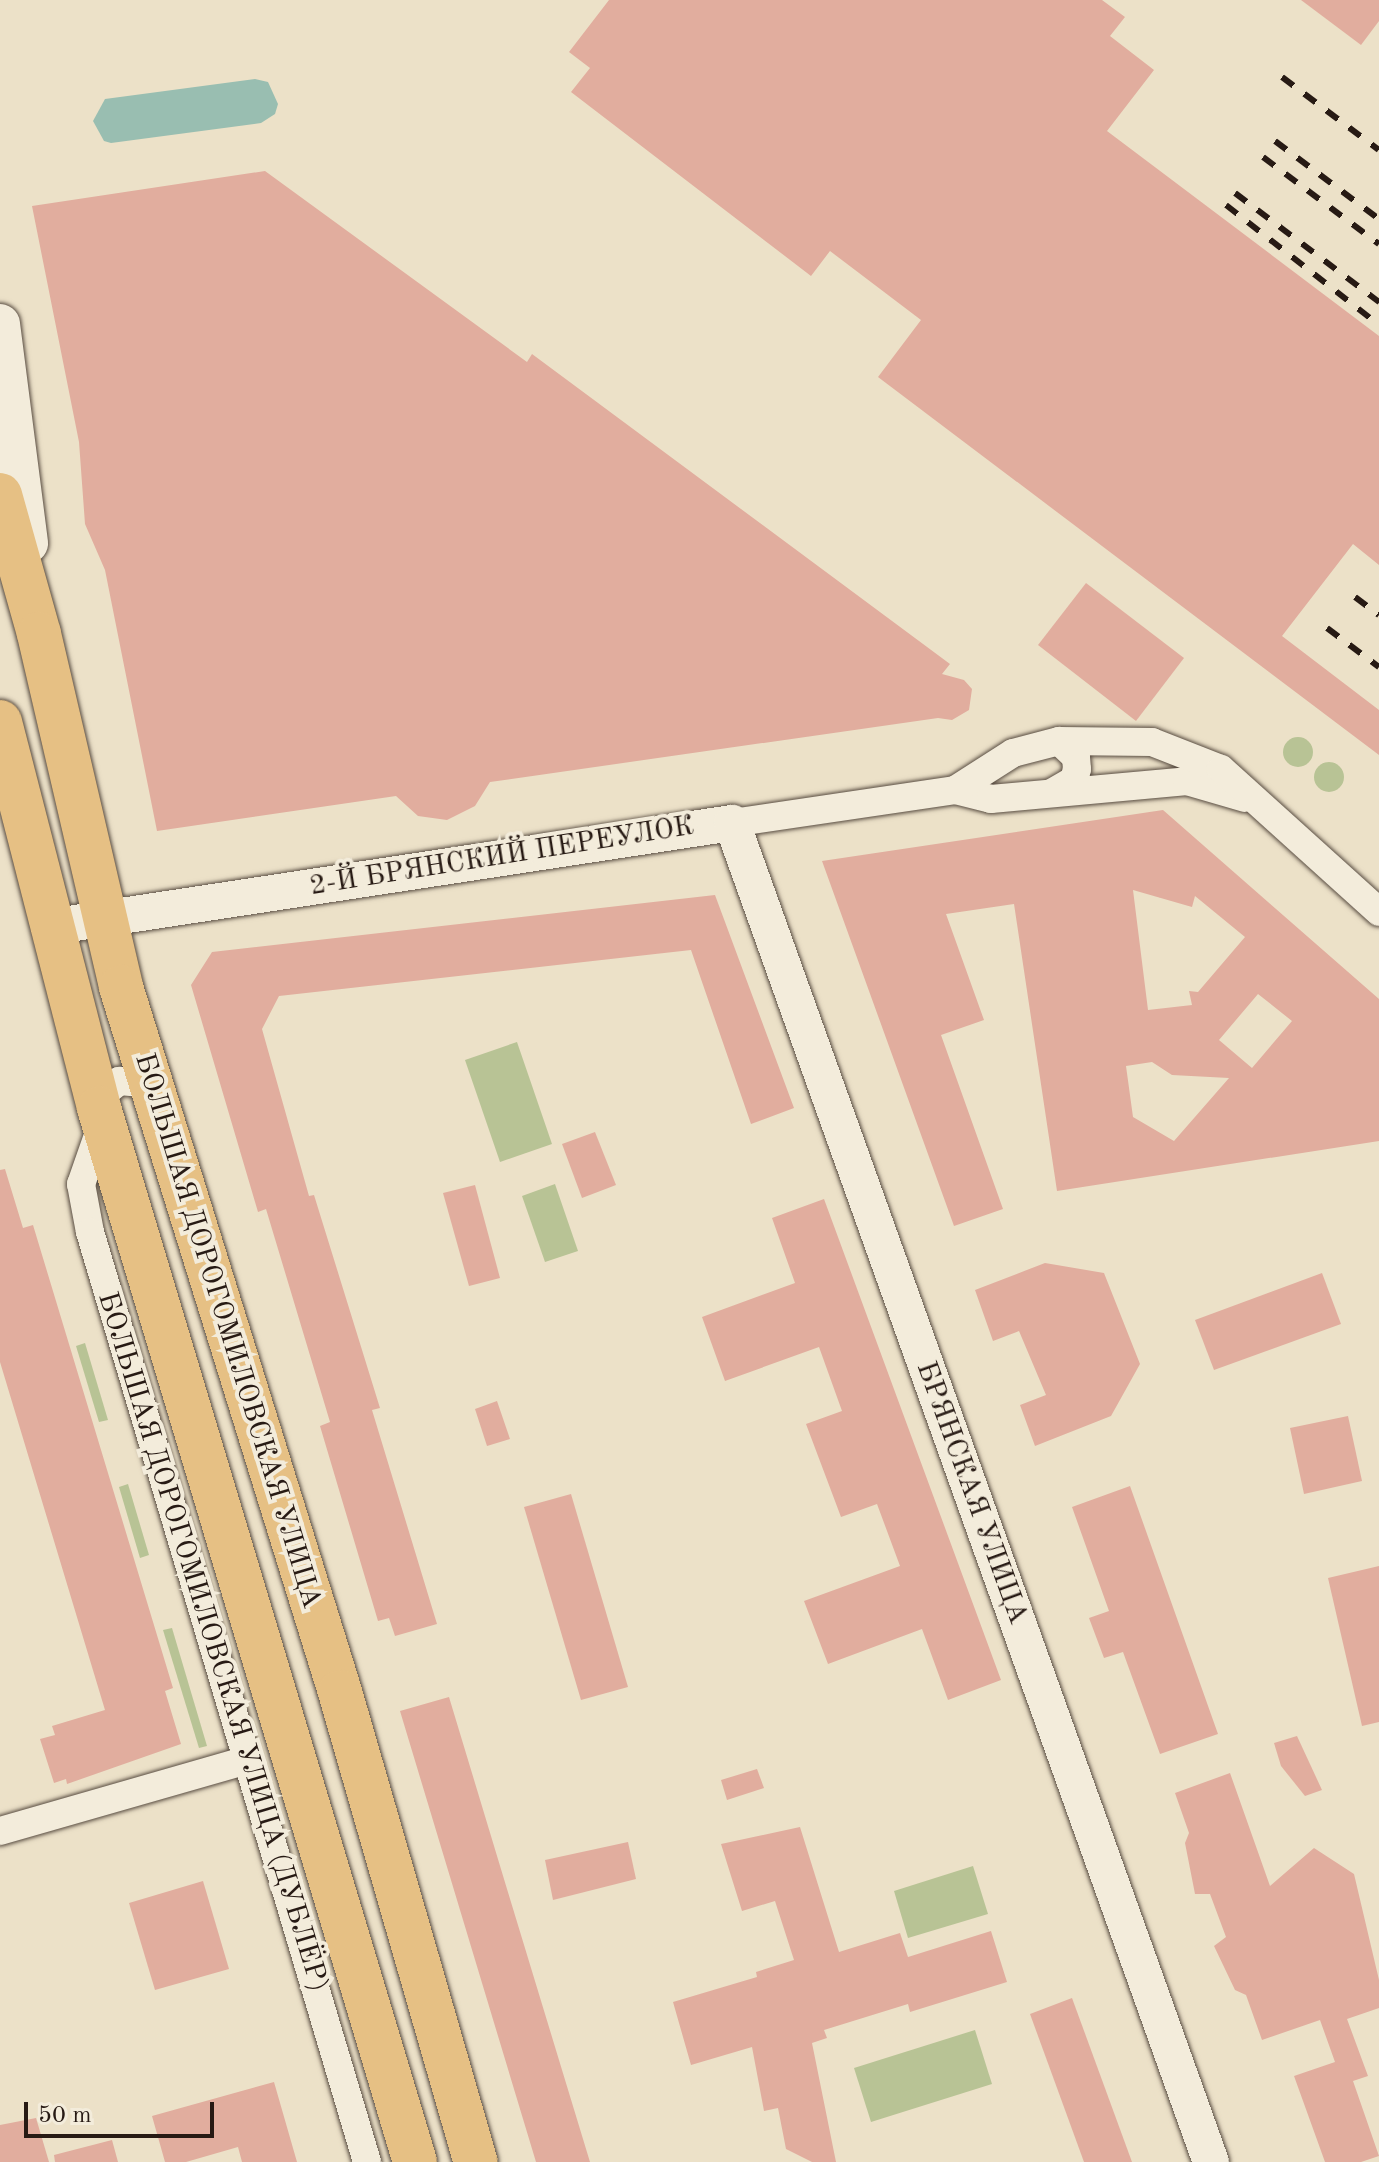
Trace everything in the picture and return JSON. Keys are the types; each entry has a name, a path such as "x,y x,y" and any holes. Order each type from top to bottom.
{"main road":[{"path":"0,324 39,634"},
{"name":"БОЛЬШАЯ ДОРОГОМИЛОВСКАЯ УЛИЦА","path":"0,495 39,634 103,917 155,1101 340,1692 476,2162"},
{"name":"БОЛЬШАЯ ДОРОГОМИЛОВСКАЯ УЛИЦА","path":"0,722 49,927 101,1115 415,2162"}],"street":[{"name":"2-Й БРЯНСКИЙ ПЕРЕУЛОК","path":"955,790 1013,753 1059,741 1152,742 1190,753 1221,769 1260,806"},
{"path":"1053,792 1074,780 1077,769 1076,757 1059,741"},
{"name":"2-Й БРЯНСКИЙ ПЕРЕУЛОК","path":"49,927 955,790 991,799 1187,781 1224,788 1260,806"},
{"path":"1260,806 1379,912"},
{"name":"БРЯНСКАЯ УЛИЦА","path":"732,823 1211,2162"},
{"path":"101,1115 103,1094 119,1081 140,1083 155,1101"},
{"name":"БОЛЬШАЯ ДОРОГОМИЛОВСКАЯ УЛИЦА (ДУБЛЁР)","path":"101,1115 85,1164 83,1206 367,2162"},
{"path":"0,1831 247,1760"}],"green space":[{"path":"1298,737 1309,741 1313,752 1309,763 1298,767 1287,763 1283,752 1287,741"},
{"path":"1329,762 1339,767 1344,777 1339,787 1329,792 1319,787 1314,777 1319,767"},
{"path":"517,1042 552,1144 500,1162 465,1060"},
{"path":"555,1184 578,1251 545,1262 522,1196"},
{"path":"85,1343 108,1420 99,1422 76,1346"},
{"path":"128,1484 149,1555 140,1558 119,1487"},
{"path":"172,1628 207,1746 199,1748 163,1630"},
{"path":"973,1866 988,1914 908,1938 894,1891"},
{"path":"975,2030 992,2084 871,2122 854,2068"}],"water":[{"path":"255,79 268,82 278,104 275,114 261,123 111,143 104,141 93,121 105,99"}],"building":[{"path":"609,0 1102,0 1125,17 1110,36 1154,70 1107,131 1379,336 1379,565 1353,544 1282,636 1379,710 1379,755 878,377 921,320 830,251 811,276 571,92 590,68 569,52"},
{"path":"1301,0 1379,0 1379,21 1361,45"},
{"path":"265,171 527,362 532,354 950,664 942,674 964,680 972,689 969,710 952,720 938,718 490,782 475,806 447,820 418,816 396,796 157,831 105,570 85,524 79,442 32,206"},
{"path":"1086,583 1184,658 1136,721 1038,645"},
{"path":"1163,810 1379,999 1379,1141 1057,1191 1014,904 946,914 984,1020 941,1035 1003,1209 954,1226 822,861","holes":["1133,890 1192,907 1195,896 1245,937 1198,992 1189,991 1192,1005 1148,1010","1258,994 1292,1021 1252,1068 1219,1040","1152,1062 1172,1075 1229,1078 1174,1141 1133,1117 1126,1066"]},
{"path":"715,895 794,1108 751,1124 691,950 279,996 262,1029 309,1196 314,1195 380,1408 372,1410 437,1624 395,1636 389,1618 378,1621 320,1426 330,1422 266,1209 258,1212 191,985 212,952"},
{"path":"595,1132 616,1185 582,1198 562,1144"},
{"path":"5,1169 23,1228 33,1225 173,1688 165,1691 181,1744 67,1784 66,1779 54,1783 40,1739 55,1735 52,1726 105,1710 0,1362 0,1170"},
{"path":"475,1185 500,1278 469,1286 443,1193"},
{"path":"824,1199 1001,1680 948,1700 922,1629 828,1664 804,1601 900,1566 877,1504 841,1517 806,1424 842,1411 819,1347 725,1381 702,1317 795,1283 772,1218"},
{"path":"1045,1263 1104,1273 1140,1364 1111,1416 1035,1446 1020,1405 1046,1395 1019,1331 993,1341 975,1290"},
{"path":"1322,1273 1341,1324 1214,1370 1195,1320"},
{"path":"497,1401 510,1439 487,1446 475,1409"},
{"path":"1348,1416 1362,1481 1304,1494 1290,1428"},
{"path":"1130,1486 1218,1734 1160,1754 1123,1652 1104,1658 1089,1618 1109,1611 1072,1507"},
{"path":"571,1494 628,1687 581,1700 524,1507"},
{"path":"1379,1566 1379,1722 1362,1726 1328,1578"},
{"path":"449,1697 590,2162 536,2162 400,1711"},
{"path":"1297,1736 1322,1790 1305,1796 1281,1766 1274,1743"},
{"path":"757,1769 764,1788 727,1800 721,1780"},
{"path":"1230,1773 1270,1886 1314,1848 1354,1874 1379,1980 1379,2008 1347,2019 1368,2076 1353,2081 1379,2156 1361,2162 1325,2162 1294,2076 1335,2062 1320,2020 1262,2040 1246,1995 1235,1990 1214,1946 1226,1937 1210,1894 1195,1894 1185,1843 1189,1833 1175,1793"},
{"path":"800,1827 839,1952 900,1933 908,1957 991,1931 1007,1982 910,2012 908,2004 824,2030 827,2038 812,2043 836,2162 812,2162 786,2149 778,2108 764,2111 752,2047 691,2065 673,2002 757,1977 756,1972 794,1960 775,1901 742,1911 721,1844"},
{"path":"628,1842 636,1879 553,1900 545,1860"},
{"path":"203,1881 229,1969 155,1990 129,1903"},
{"path":"1072,1998 1132,2162 1084,2162 1030,2014"},
{"path":"274,2082 297,2162 242,2162 238,2147 186,2162 165,2162 152,2116"},
{"path":"36,2118 49,2162 0,2162 0,2125"},
{"path":"112,2140 118,2162 55,2162 54,2155"}],"railway":[{"path":"1282,77 1379,150"},
{"path":"1275,141 1379,219"},
{"path":"1263,157 1379,244"},
{"path":"1235,193 1379,302"},
{"path":"1226,205 1379,325"},
{"path":"1355,597 1379,615"},
{"path":"1327,628 1379,667"}]}
